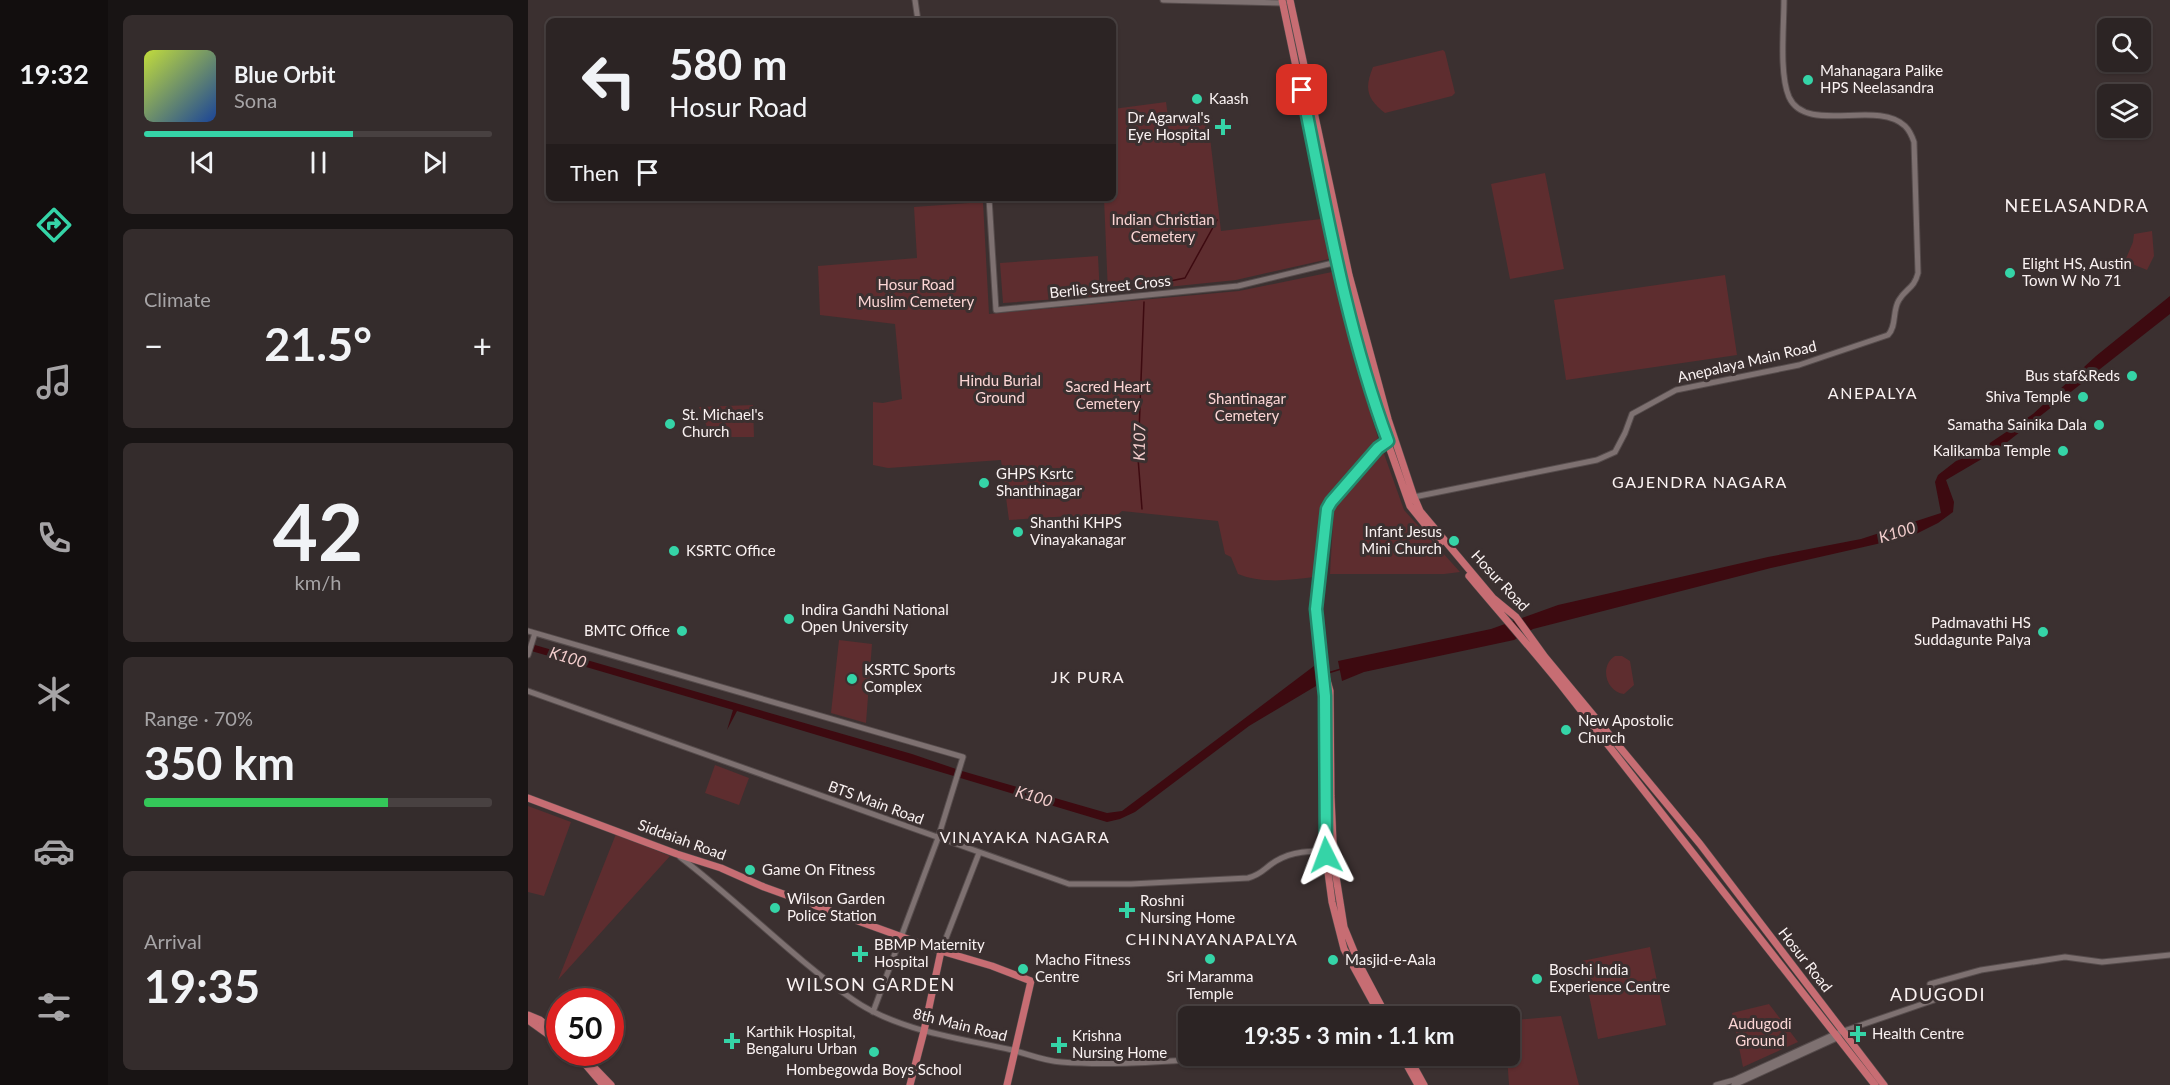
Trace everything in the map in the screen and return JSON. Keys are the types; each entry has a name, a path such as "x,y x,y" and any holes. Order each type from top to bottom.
{"main road":[{"name":"Hosur Road","path":"1291,1 1349,275 1410,506 1488,600 1509,621 1840,1034 1884,1085"},
{"name":"Hosur Road","path":"1282,2 1337,262 1360,351 1391,440 1420,511 1493,598 1516,617 1532,636 1545,657 1694,836 1875,1085"},
{"path":"1375,1006 1340,939 1332,902 1324,682 1320,665 1322,662 1316,609 1327,509 1337,494 1378,448 1391,440"},
{"name":"Siddaiah Road","path":"528,798 677,854 721,868 764,887 1031,981 1015,1051"},
{"path":"1329,851 1334,864 1344,927 1360,966 1381,1006"},
{"path":"910,1085 941,951"},
{"path":"528,1015 546,1025"},
{"path":"528,1020 546,1033"},
{"path":"1007,1085 1015,1051"},
{"path":"584,1066 601,1084"},
{"path":"593,1066 611,1085"},
{"path":"1408,1066 1418,1085"},
{"path":"1414,1066 1424,1085"}],"street":[{"path":"915,0 918,18"},
{"path":"1163,0 1291,1"},
{"name":"Anepalaya Main Road","path":"1414,497 1597,460 1615,452 1632,414 1676,390 1799,365 1888,335 1894,330 1898,301 1915,284 1918,273 1914,141 1907,127 1885,115 1817,115 1798,109 1790,99 1784,79 1784,0"},
{"name":"Berlie Street Cross","path":"989,201 996,310 1238,286 1337,262"},
{"path":"529,653 532,641 531,632 963,757 938,838 873,1012"},
{"name":"BTS Main Road","path":"528,691 1069,885 1248,878 1260,875 1274,862 1296,852 1329,851"},
{"path":"941,951 979,853"},
{"name":"8th Main Road","path":"677,854 729,894 814,970 853,1000 873,1012 924,1031 1060,1062 1178,1060"},
{"path":"1716,1085 1734,1080 1840,1034 1937,999 1930,984 1981,970 2065,957 2102,962 2170,955"},
{"path":"1734,1085 1840,1034"}],"green space":[{"path":"1443,50 1455,93 1452,96 1385,113 1374,103 1368,88 1373,67"},
{"name":"Indian Christian Cemetery","path":"1166,102 1168,117 1207,112 1221,231 1321,219 1329,259 1236,280 1108,293 1104,201 1116,201 1116,109"},
{"path":"1545,173 1564,269 1510,279 1491,184"},
{"name":"Shantinagar Cemetery","path":"983,202 989,314 1239,291 1332,272 1355,362 1378,438 1341,485 1322,504 1314,577 1266,580 1238,574 1231,557 1225,554 1218,521 1122,511 1115,517 1070,516 1009,520 1001,460 888,468 873,465 873,402 883,403 902,399 895,324 820,315 818,266 917,258 914,207"},
{"path":"2152,231 2154,256 2147,270 2125,261 2134,234"},
{"path":"1098,256 1100,296 1003,303 1000,263"},
{"path":"1725,275 1737,355 1566,380 1554,300"},
{"path":"753,405 754,437 711,437 699,407"},
{"path":"1383,451 1404,510 1460,572 1330,574 1334,506"},
{"name":"KSRTC Sports Complex","path":"839,640 872,644 866,723 831,713"},
{"path":"1615,656 1622,656 1630,661 1634,685 1624,694 1613,689 1607,678 1607,666"},
{"path":"715,765 749,778 739,805 705,793"},
{"path":"528,806 571,822 544,896 528,892"},
{"path":"616,834 670,856 558,980"},
{"path":"1650,947 1666,1025 1598,1039 1582,961"},
{"name":"Audugodi Ground","path":"1769,1004 1798,1042 1743,1067 1732,1013"},
{"path":"1561,1016 1579,1085 1509,1085 1508,1066 1520,1066 1520,1019"}],"water":[{"name":"K100","path":"2170,296 2170,314 1997,450 1946,480 1954,502 1953,512 1938,523 1912,536 1771,568 1533,629 1514,640 1364,672 1342,681 1338,661 1491,629 1558,605 1768,557 1861,539 1941,513 1935,482 1938,475 1956,461 1972,455 2033,414 2096,356"},
{"name":"K100","path":"528,643 1107,813 1122,811 1314,666 1316,686 1249,726 1135,812 1107,822 737,711 727,730 733,710 528,650"}],"waterway":[{"name":"K107","path":"1145,286 1185,278 1217,220"},
{"name":"K107","path":"1142,509 1138,458 1144,302"},
{"name":"K100","path":"1328,673 1341,669"}],"place":[{"name":"Mahanagara Palike HPS Neelasandra","path":"1808,80"},
{"name":"Kaash","path":"1197,99"},
{"name":"Dr Agarwal's Eye Hospital","path":"1223,127"},
{"name":"Elight HS, Austin Town W No 71","path":"2010,273"},
{"name":"Bus staf&Reds","path":"2132,376"},
{"name":"Shiva Temple","path":"2083,397"},
{"name":"St. Michael's Church","path":"670,424"},
{"name":"Samatha Sainika Dala","path":"2099,425"},
{"name":"Kalikamba Temple","path":"2063,451"},
{"name":"GHPS Ksrtc Shanthinagar","path":"984,483"},
{"name":"Shanthi KHPS Vinayakanagar","path":"1018,532"},
{"name":"Infant Jesus Mini Church","path":"1454,541"},
{"name":"KSRTC Office","path":"674,551"},
{"name":"Indira Gandhi National Open University","path":"789,619"},
{"name":"BMTC Office","path":"682,631"},
{"name":"Padmavathi HS Suddagunte Palya","path":"2043,632"},
{"name":"KSRTC Sports Complex","path":"852,679"},
{"name":"New Apostolic Church","path":"1566,730"},
{"name":"Game On Fitness","path":"750,870"},
{"name":"Wilson Garden Police Station","path":"775,908"},
{"name":"Roshni Nursing Home","path":"1127,910"},
{"name":"BBMP Maternity Hospital","path":"860,954"},
{"name":"Sri Maramma Temple","path":"1210,959"},
{"name":"Masjid-e-Aala","path":"1333,960"},
{"name":"Macho Fitness Centre","path":"1023,969"},
{"name":"Boschi India Experience Centre","path":"1537,979"},
{"name":"Health Centre","path":"1858,1034"},
{"name":"Karthik Hospital, Bengaluru Urban","path":"732,1041"},
{"name":"Krishna Nursing Home","path":"1059,1045"},
{"name":"Hombegowda Boys School","path":"874,1052"}],"district":[{"name":"NEELASANDRA","path":"2077,206"},
{"name":"ANEPALYA","path":"1873,393"},
{"name":"GAJENDRA NAGARA","path":"1700,482"},
{"name":"JK PURA","path":"1088,677"},
{"name":"VINAYAKA NAGARA","path":"1025,837"},
{"name":"CHINNAYANAPALYA","path":"1212,939"},
{"name":"WILSON GARDEN","path":"871,985"},
{"name":"ADUGODI","path":"1938,995"}],"route":[{"path":"1302,90 1340,275 1380,421 1388,441 1378,448 1347,482 1327,509 1316,609 1325,696 1326,855"}],"park label":[{"name":"Hosur Road Muslim Cemetery","path":"916,294"},
{"name":"Hindu Burial Ground","path":"1000,390"},
{"name":"Sacred Heart Cemetery","path":"1108,396"}]}
